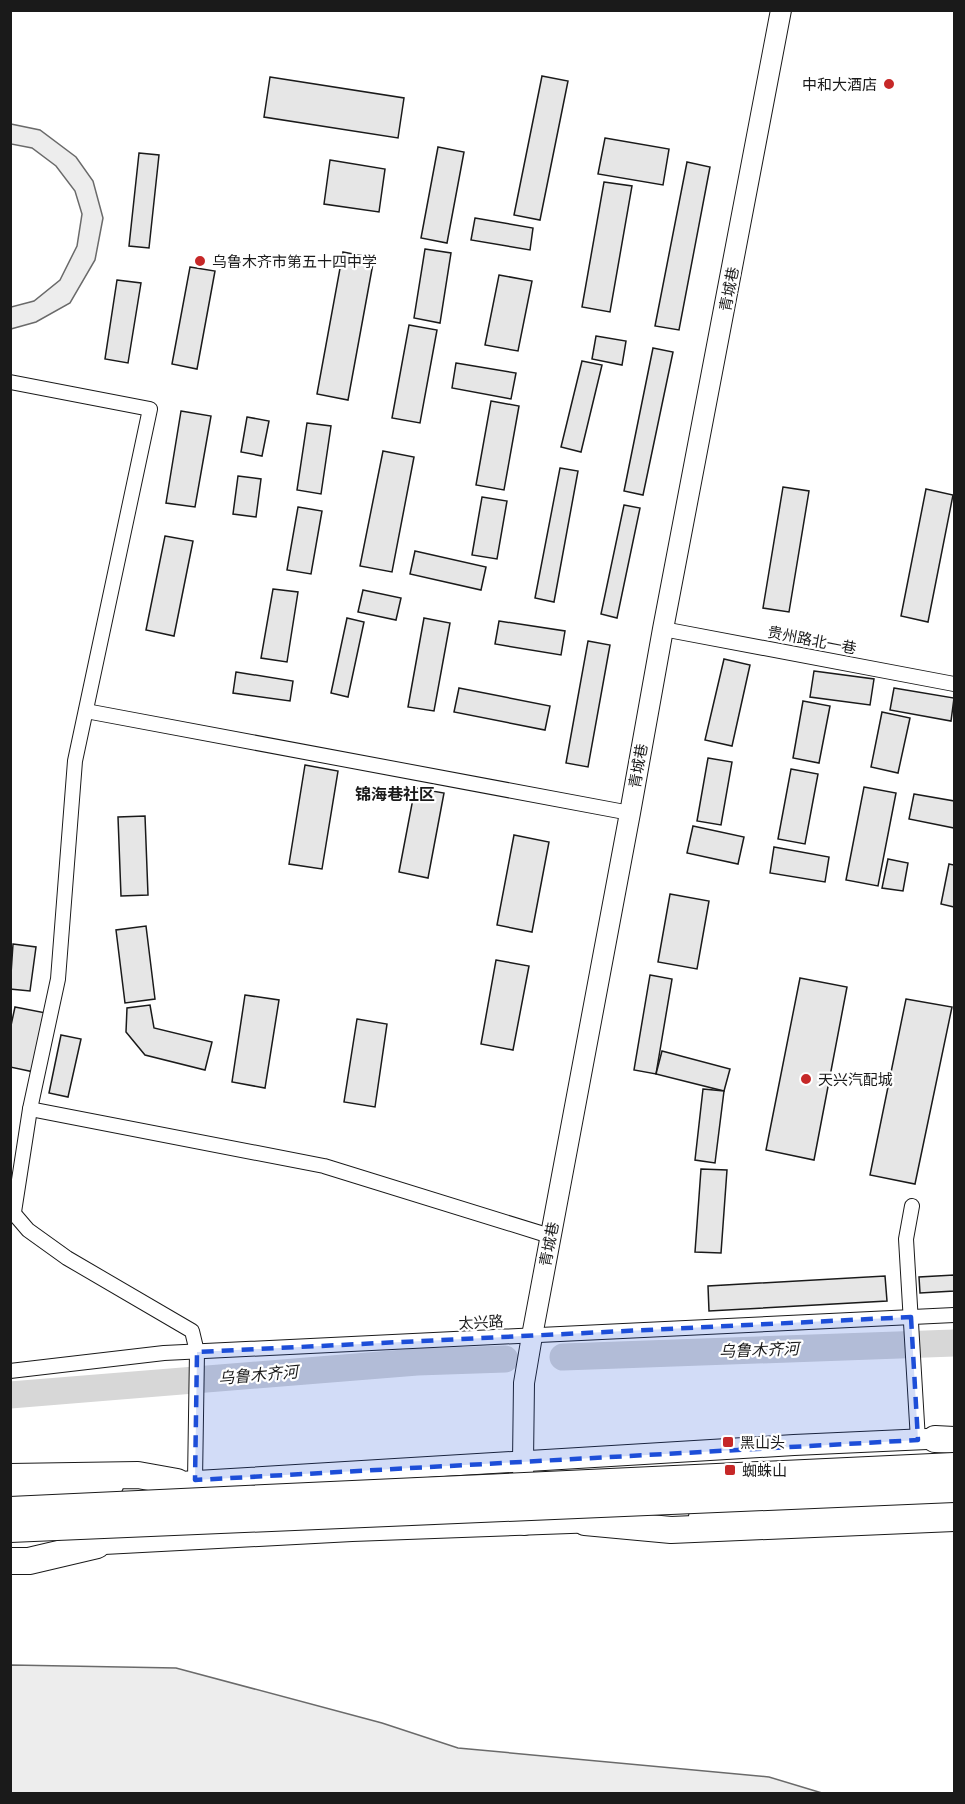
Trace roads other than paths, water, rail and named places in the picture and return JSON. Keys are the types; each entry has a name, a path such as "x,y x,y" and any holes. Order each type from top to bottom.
{"highway":[{"path":"10,1510 954,1466"},
{"path":"10,1478 138,1475 186,1481"},
{"path":"10,1529 954,1489"},
{"path":"585,1522 671,1530 954,1518"},
{"path":"17,1557 97,1545"}],"main road":[{"name":"青城巷","path":"524,1525 524,1383 532,1336 663,629 782,10"},
{"path":"10,1494 523,1461 940,1439"},
{"path":"97,1545 352,1531 954,1505"}],"street":[{"path":"10,382 150,409 75,761 58,980 30,1108 12,1210 28,1230 67,1258 192,1331 197,1352 196,1385 186,1481"},
{"name":"贵州路北一巷","path":"663,629 954,684"},
{"path":"86,711 630,813"},
{"path":"30,1108 324,1166 550,1236"},
{"path":"912,1206 906,1239 914,1355 940,1439"},
{"name":"太兴路","path":"10,1371 164,1353 532,1336 911,1323 954,1315"}],"waterway":[{"name":"乌鲁木齐河","path":"563,1357 954,1343"},
{"name":"乌鲁木齐河","path":"10,1395 417,1362 505,1359"}],"place":[{"name":"中和大酒店","path":"889,84"},
{"name":"乌鲁木齐市第五十四中学","path":"200,261"},
{"name":"天兴汽配城","path":"806,1079"},
{"name":"黑山头","path":"728,1442"},
{"name":"蜘蛛山","path":"730,1470"}],"district":[{"name":"锦海巷社区","path":"395,794"}]}
